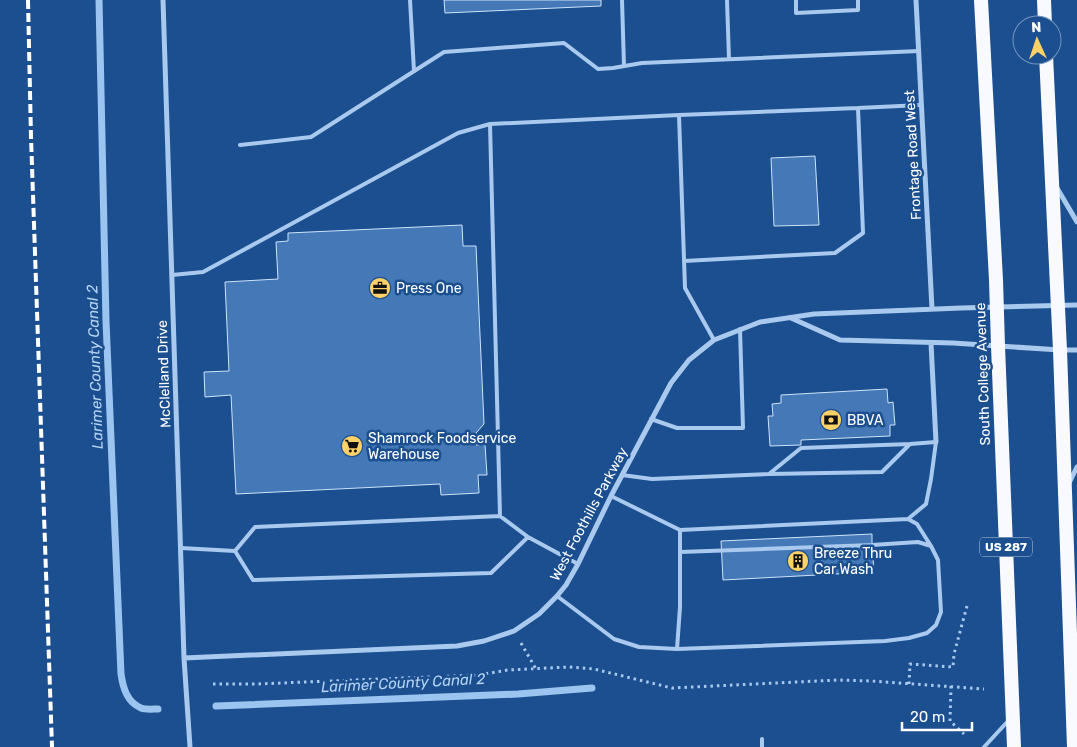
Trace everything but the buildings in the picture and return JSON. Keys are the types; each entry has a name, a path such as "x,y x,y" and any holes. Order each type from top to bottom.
{"highway":[{"name":"South College Avenue","path":"981,0 997,307 1014,747"},
{"path":"1044,0 1045,15"},
{"path":"1046,65 1060,350 1074,747"}],"street":[{"name":"McClelland Drive","path":"163,0 184,658 190,747"},
{"name":"Frontage Road West","path":"916,0 932,309"},
{"path":"1052,180 1077,222"},
{"name":"West Foothills Parkway","path":"184,658 457,646 484,641 514,631 539,614 566,585 671,383 690,360 714,340 740,329 760,322 814,314 1077,305"},
{"path":"791,318 840,340 954,343 1077,350"},
{"path":"931,343 936,442"},
{"path":"1065,490 1077,467"}],"lane":[{"path":"410,0 414,71"},
{"path":"622,0 624,66"},
{"path":"727,0 729,59"},
{"path":"796,0 796,13 858,10 858,0"},
{"path":"240,145 311,137 444,52 564,44 598,69 642,64 729,59 919,51"},
{"path":"172,275 203,272 458,133 490,124 921,105"},
{"path":"684,261 834,253 864,233 858,108"},
{"path":"679,115 684,288 714,340"},
{"path":"490,124 500,516"},
{"path":"651,419 677,428 743,428 740,329"},
{"path":"769,474 801,448 936,442 926,504 908,519"},
{"path":"622,475 652,479 882,472 910,444"},
{"path":"557,596 614,639 639,646 677,649 885,641 909,638 927,633 936,625 941,612 938,560 932,546 917,524 908,519 680,530 611,496"},
{"path":"235,551 255,527 500,516 528,537 578,564"},
{"path":"677,649 680,607 680,530"},
{"path":"235,551 253,580 491,573 528,537"},
{"path":"680,552 918,542 932,546"},
{"path":"181,548 235,551"},
{"path":"984,747 1012,717"},
{"path":"762,739 762,747"}],"path":[{"path":"909,684 910,664 953,667 954,654 967,606"},
{"path":"514,631 536,669"},
{"path":"213,684 468,676 508,670 569,666 594,669 672,688 838,680 984,689"},
{"path":"951,686 950,721 964,734"}],"waterway":[{"name":"Larimer County Canal 2","path":"99,0 106,321 121,674 125,689 132,702 143,709 158,709"},
{"name":"Larimer County Canal 2","path":"216,706 518,694 592,688"}],"railway":[{"path":"28,0 52,747"}],"place":[{"name":"Press One","path":"380,288"},
{"name":"BBVA","path":"831,420"},
{"name":"Shamrock Foodservice Warehouse","path":"352,446"},
{"name":"Breeze Thru Car Wash","path":"798,561"}]}
